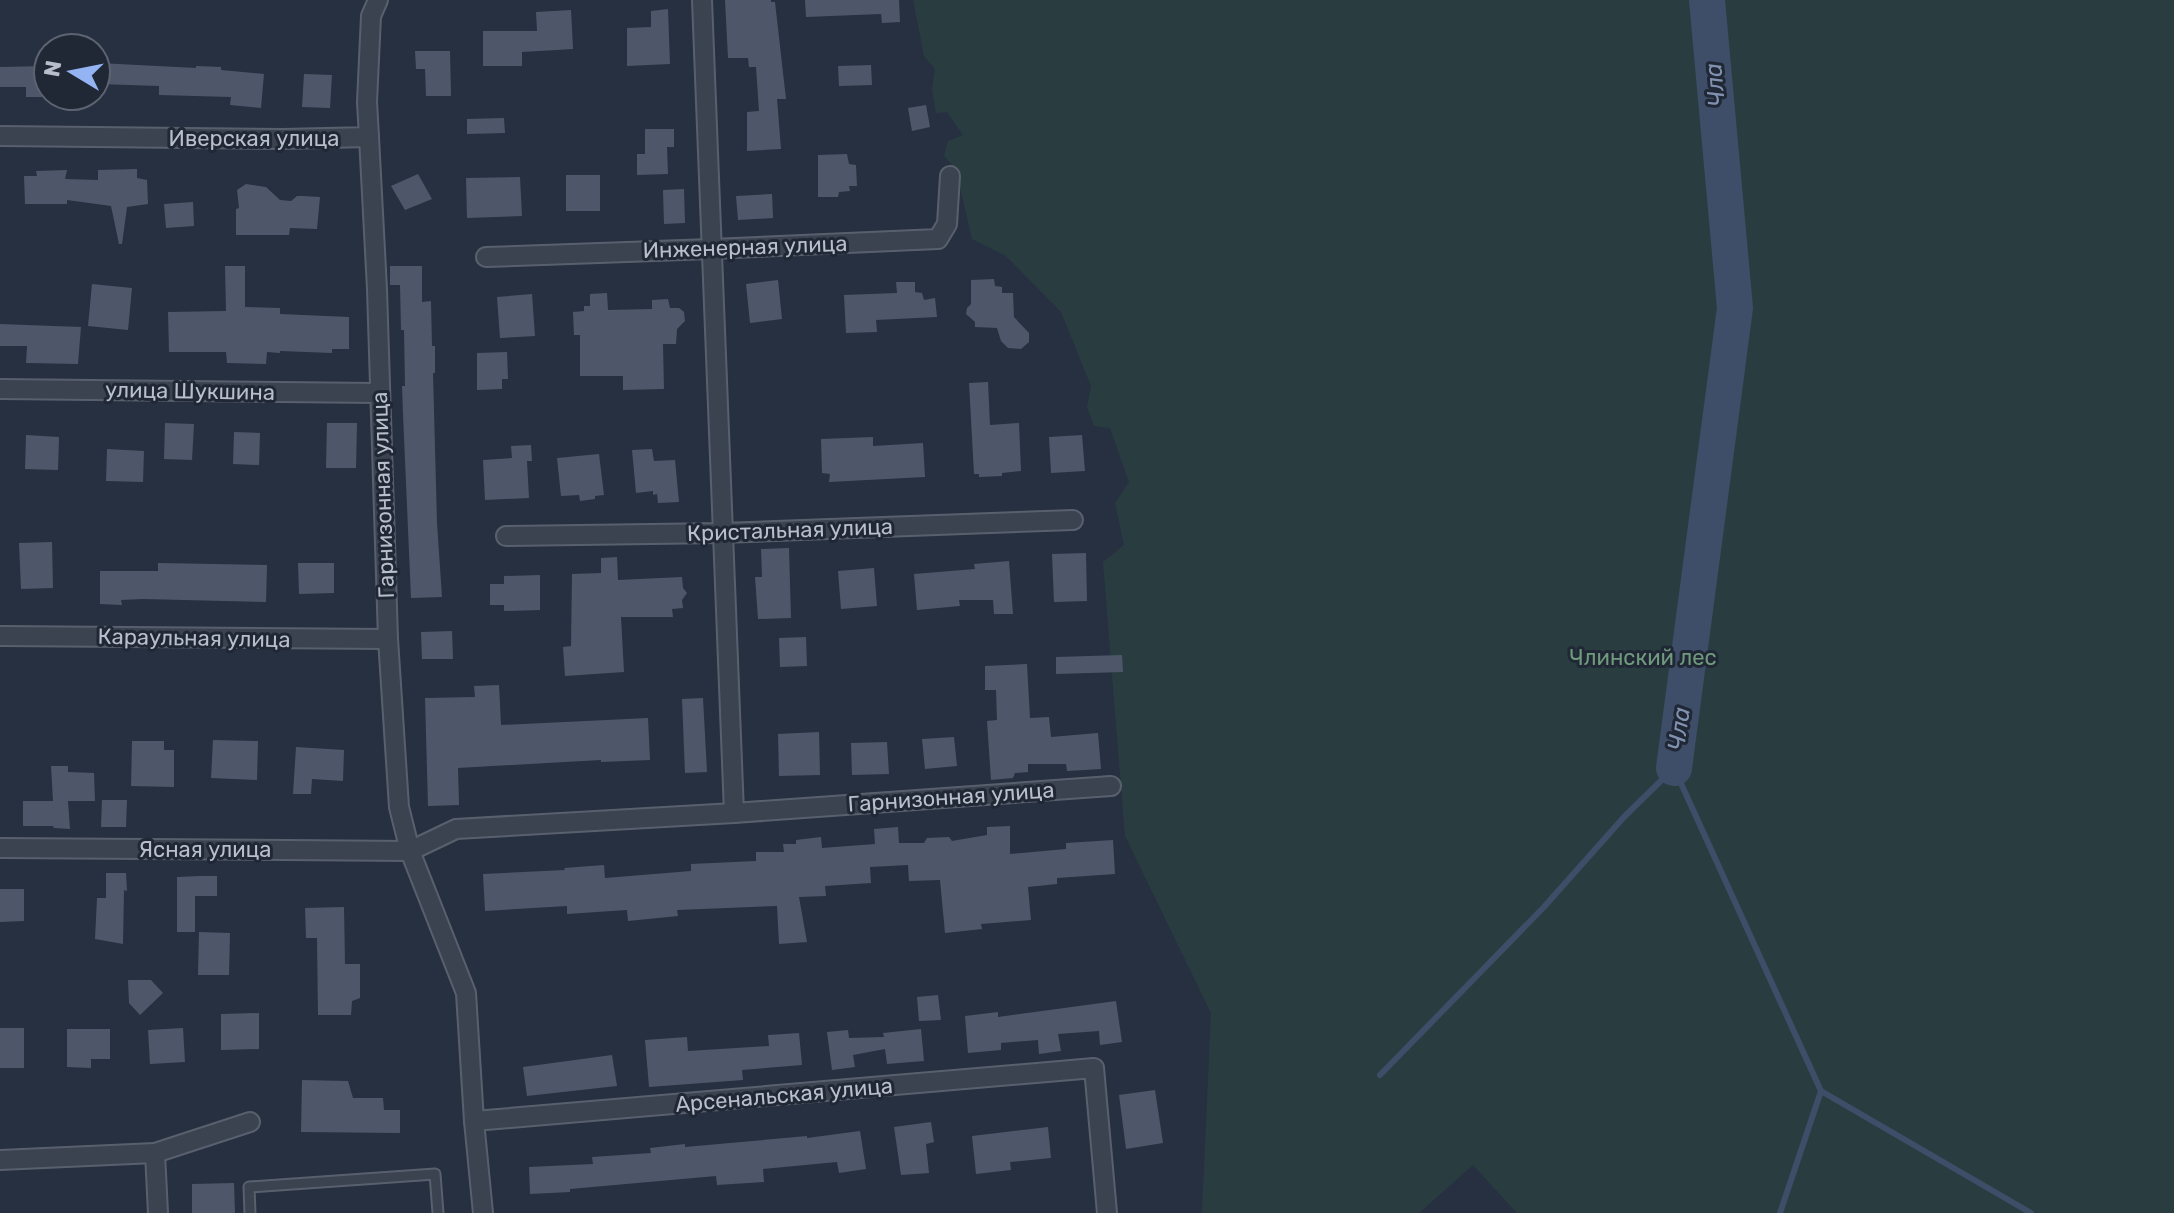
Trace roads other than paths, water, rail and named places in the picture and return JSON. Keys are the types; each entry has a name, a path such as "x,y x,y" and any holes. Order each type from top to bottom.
{"street":[{"name":"Иверская улица","path":"0,136 369,137 367,102 371,16 378,0"},
{"path":"702,0 734,813"},
{"name":"Гарнизонная улица","path":"369,137 388,639 399,807 410,851 466,993 483,1213"},
{"name":"Инженерная улица","path":"486,257 938,239 947,224 950,176"},
{"name":"улица Шукшина","path":"0,389 379,393"},
{"name":"Кристальная улица","path":"506,536 722,533 1073,520"},
{"name":"Караульная улица","path":"0,636 388,639"},
{"name":"Гарнизонная улица","path":"410,851 456,829 1111,786"},
{"name":"Ясная улица","path":"0,848 410,851"},
{"name":"Арсенальская улица","path":"474,1121 1094,1068 1107,1213"},
{"path":"0,1160 155,1153 250,1122"},
{"path":"155,1153 158,1213"}],"lane":[{"path":"250,1213 249,1187 435,1174 438,1213"}],"waterway":[{"name":"Чла","path":"1674,768 1735,308 1707,0"},
{"name":"Чла","path":"1380,1075 1674,768 1821,1091 2031,1213"},
{"path":"1780,1213 1821,1091"}],"park label":[{"name":"Члинский лес","path":"1643,657"}]}
